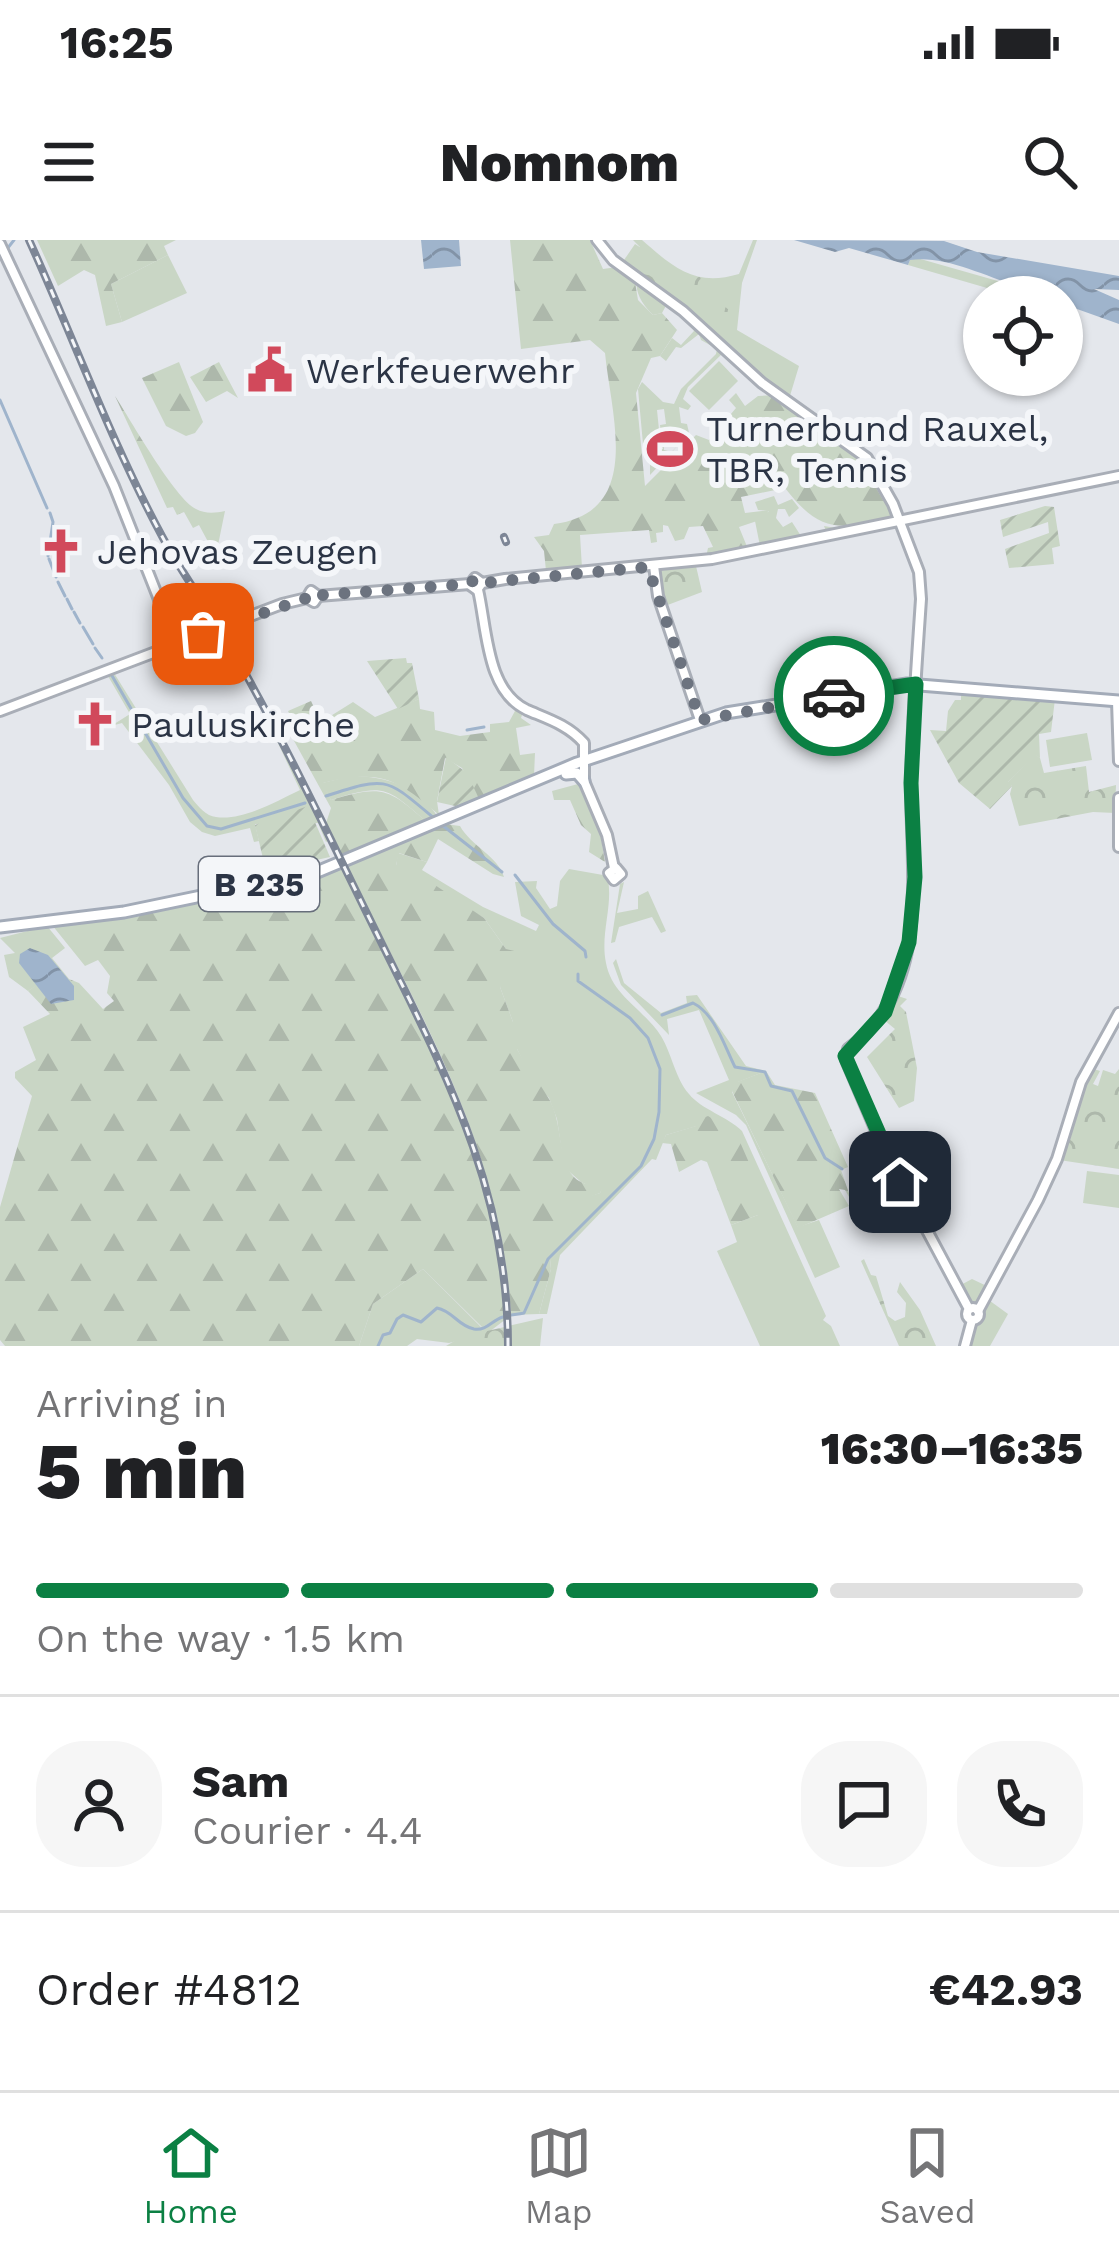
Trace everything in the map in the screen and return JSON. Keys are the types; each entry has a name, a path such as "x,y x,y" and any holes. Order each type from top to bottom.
{"main road":[{"path":"597,240 613,260 683,311 752,374 863,455 881,478 921,585 911,783 915,877 909,942 885,1012 846,1052 846,1062 939,1259 974,1315 975,1346"},
{"path":"1,246 114,486 176,645"},
{"path":"0,711 312,597 477,585 735,555 1119,476"},
{"path":"651,566 700,720"},
{"path":"477,585 503,688 516,704 555,721 585,746 605,752"},
{"name":"B 235","path":"0,930 141,909 317,872 584,760 744,709 916,684 1118,701"},
{"path":"1118,701 1119,761"},
{"path":"585,746 584,781 607,835 614,868"},
{"path":"515,790 573,771 584,781"},
{"path":"1119,798 1119,847"},
{"path":"965,1346 974,1315 1057,1159 1081,1082 1119,1013"}],"green space":[{"path":"37,240 176,240 164,246 168,255 111,284 122,322 106,326 95,275 84,270 58,286"},
{"path":"510,240 590,240 603,269 617,267 635,282 638,300 653,315 662,313 677,330 660,356 651,358 636,393 645,486 696,435 709,440 736,408 729,400 736,393 745,406 758,396 775,395 865,463 887,499 890,518 857,525 831,524 809,513 785,488 741,497 745,513 769,510 763,519 739,527 748,549 706,557 713,547 703,526 689,527 684,539 675,541 663,525 663,532 656,533 657,542 651,543 649,530 580,535 582,568 546,571 544,551 534,537 549,535 554,524 582,516 601,501 616,458 615,432 605,353 590,340 521,349"},
{"path":"633,240 642,240 686,272 710,278 739,274 757,240 742,283 737,330 799,366 789,399 668,302 662,313 653,315 638,291 640,247"},
{"path":"635,244 673,272 700,277 704,289 729,310 725,329 745,340 754,353 745,364 622,263"},
{"path":"168,255 187,293 122,322 111,284"},
{"path":"910,260 980,276 963,276 963,281 908,265"},
{"path":"689,321 724,352 688,387 683,399 691,406 688,410 679,407 681,423 687,424 690,437 684,444 668,443 663,429 664,450 672,452 650,475 650,453 663,449 660,425 666,424 664,409 657,410 660,440 652,442 644,455 638,389 642,382 663,402 674,404 681,389 716,354 717,349 699,334 681,348 676,347 666,361 660,356 672,338 681,345 694,331"},
{"path":"719,361 738,381 709,410 689,391"},
{"path":"179,362 203,422 186,436 166,426 142,378"},
{"path":"219,362 238,398 227,391 206,402 190,377"},
{"path":"115,396 187,502 203,512 225,511 217,550 213,551 199,525 193,528 184,512 177,515 173,507 167,508"},
{"path":"774,496 778,505 792,499 799,508 789,517 785,509 778,509 776,518 783,527 792,522 801,536 826,531 824,526 842,529 760,546 755,521 769,511 758,510 755,502"},
{"path":"1054,507 1060,546 1052,548 1054,564 1009,568 1005,549 1049,533 1048,522 1003,537 1000,520"},
{"path":"696,566 702,592 665,606 659,571"},
{"path":"406,658 412,663 419,699 398,709 367,661"},
{"path":"114,673 193,800 212,816 248,813 300,790 261,707 329,840 326,842 318,823 255,824 259,841 254,842 250,828 215,836 202,832 190,822 169,785 122,723 111,726 130,714 108,676"},
{"path":"961,693 1055,699 1051,732 1039,734 1040,758 1035,755 1008,782 1012,786 990,809 959,783 930,730 946,731 948,711 955,700 961,700"},
{"path":"419,699 420,709 434,712 435,730 460,736 490,732 490,724 509,722 515,711 523,712 521,718 531,725 516,728 520,755 535,753 534,776 479,801 462,768 445,758 439,815 411,792 386,780 359,777 323,783 331,800 363,792 385,793 429,824 343,859 326,823 331,808 293,739 299,734 288,711 311,701 321,722 353,702 375,717"},
{"path":"1087,733 1092,760 1050,767 1046,740"},
{"path":"1035,754 1044,773 1086,766 1089,792 1116,785 1115,813 1093,812 1019,826 1012,786 1007,783"},
{"path":"446,757 467,773 480,801 464,808 437,802"},
{"path":"351,776 377,778 413,791 439,819 429,824 394,796 375,790 331,800 322,783"},
{"path":"578,784 599,825 605,862 589,852 591,834 581,825 570,800 554,800 552,791"},
{"path":"308,806 330,857 266,871 255,825"},
{"path":"445,824 460,826 504,877 438,839 427,862 399,853 396,865 423,877 484,918 506,949 523,953 500,987 513,1022 523,1028 517,1049 555,1112 569,1169 588,1184 605,1184 600,1193 567,1216 574,1227 550,1259 539,1314 511,1315 504,1252 473,1137 428,1028 346,865"},
{"path":"398,853 427,862 422,870 483,907 536,931 539,925 521,916 515,882 537,881 536,888 550,909 557,906 560,881 569,869 608,880 605,952 609,975 661,1036 689,1094 742,1131 826,1316 823,1320 840,1346 760,1346 717,1251 737,1242 731,1225 758,1215 697,1126 666,1135 656,1160 560,1255 547,1314 539,1314 550,1259 573,1227 566,1216 587,1197 600,1193 603,1185 581,1182 564,1167 557,1119 517,1049 500,987 506,949 484,918 396,866"},
{"path":"342,866 468,1128 495,1225 506,1315 482,1327 423,1269 373,1304 359,1346 5,1346 0,1340 0,1207 32,1096 15,1072 36,1060 23,1027 50,1014 28,991 38,984 52,996 69,979 79,983 103,1009 114,1001 107,993 110,976 98,960 85,966 52,925 150,911"},
{"path":"624,882 617,913 638,909 638,896 648,891 666,931 661,933 652,917 619,927 611,943 620,884"},
{"path":"47,926 65,948 52,958 69,979 52,996 39,984 28,991 9,977 4,955 15,953 0,938"},
{"path":"616,959 624,983 661,1013 687,1003 686,996 697,995 746,1066 766,1071 738,1082 732,1092 798,1227 819,1220 840,1267 815,1278 746,1125 696,1093 729,1080 699,1010 667,1019 669,1035 621,985 613,963"},
{"path":"898,996 907,999 900,1006 906,1012 917,1068 914,1101 899,1108 867,1057 895,1029 884,1020"},
{"path":"1091,1068 1100,1071 1093,1084 1098,1086 1103,1070 1115,1074 1119,1069 1119,1169 1059,1160"},
{"path":"766,1071 775,1085 815,1093 848,1167 841,1170 852,1202 839,1189 849,1206 798,1228 732,1091 737,1082"},
{"path":"708,1116 736,1133 776,1224 758,1215 731,1225 707,1162 701,1160 679,1172 671,1144 662,1143 666,1135 696,1126"},
{"path":"1087,1171 1119,1175 1119,1208 1083,1203"},
{"path":"864,1259 876,1276 888,1316 895,1321 905,1317 906,1303 897,1292 900,1282 920,1310 936,1346 899,1346"},
{"path":"423,1269 481,1327 506,1315 506,1319 489,1332 449,1343 417,1339 407,1346 359,1346 373,1304"},
{"path":"972,1279 991,1288 986,1298 1008,1314 990,1346 967,1346 981,1313 957,1287"},
{"path":"543,1318 540,1346 446,1346 461,1337"}],"water":[{"path":"421,240 459,240 461,266 424,269"},
{"path":"794,240 944,241 977,252 1119,276 1119,290 1094,289 1119,300 1119,324 1083,311 1083,276 988,276 928,259 910,260 908,265 849,248 835,252"},
{"path":"30,948 48,955 74,986 74,1000 51,1004 19,963 20,954"}],"waterway":[{"path":"0,258 14,240"},
{"path":"0,400 47,508"},
{"path":"48,556 50,513"},
{"path":"49,559 56,577"},
{"path":"58,582 65,596"},
{"path":"67,599 72,609"},
{"path":"74,612 80,623"},
{"path":"83,627 93,644"},
{"path":"95,648 102,658"},
{"path":"111,674 183,798 207,826 221,829 305,803"},
{"path":"467,730 484,727"},
{"path":"326,796 362,785 385,784 435,819"},
{"path":"442,825 502,872"},
{"path":"515,875 586,957"},
{"path":"378,1346 403,1315 421,1322 437,1308 479,1329 499,1318 524,1313 548,1259 641,1166 654,1139 660,1069 648,1038 630,1018 578,981 578,974"},
{"path":"662,1015 693,1003 701,1008 735,1067 765,1072 771,1086 792,1091 825,1158 842,1169"}],"railway":[{"path":"29,240 144,502 273,725 451,1089 486,1186 498,1237 508,1346"},
{"path":"504,537 506,542"}],"way so far":[{"path":"203,634 289,602 307,598 313,602 322,595 470,584 475,578 482,583 648,567 700,720 834,696"}],"place":[{"name":"Werkfeuerwehr","path":"270,370"},
{"name":"Turnerbund Rauxel, TBR, Tennis","path":"670,449"},
{"name":"Jehovas Zeugen","path":"61,551"},
{"name":"Pauluskirche","path":"95,724"}],"route":[{"path":"834,696 916,684 911,783 915,877 909,942 885,1012 845,1056 900,1182"}]}
